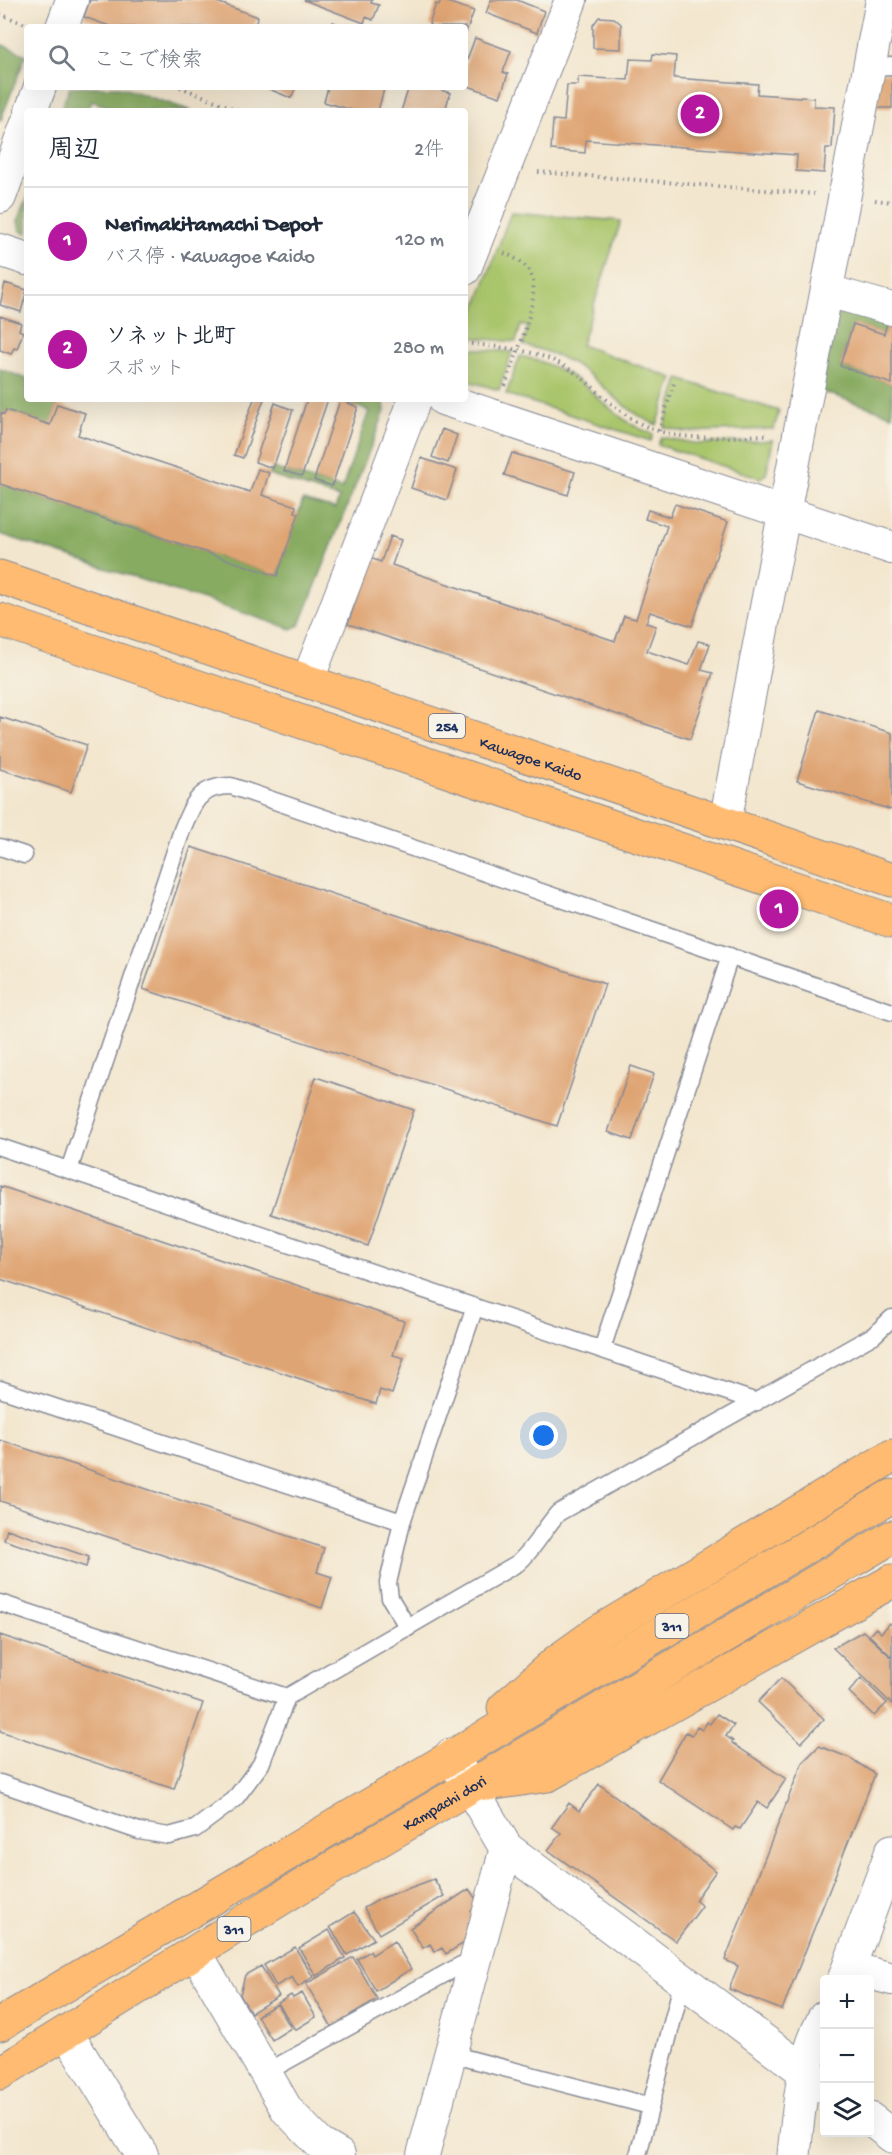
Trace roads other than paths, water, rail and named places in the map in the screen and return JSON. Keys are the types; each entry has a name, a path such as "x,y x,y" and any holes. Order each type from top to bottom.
{"main road":[{"name":"Kawagoe Kaido","path":"0,577 892,880"},
{"path":"0,620 892,921"},
{"path":"451,1755 556,1662 598,1632 892,1456"},
{"name":"311","path":"0,2024 892,1496"},
{"name":"Kampachi dori","path":"0,2073 469,1787 892,1537"},
{"path":"469,1787 548,1775 892,1581"}],"street":[{"path":"63,24 72,0"},
{"path":"725,823 846,197 881,67 882,0"},
{"path":"470,256 573,1"},
{"path":"32,108 39,90"},
{"path":"0,197 24,131"},
{"path":"0,250 24,258"},
{"path":"828,291 892,309"},
{"path":"308,680 415,402"},
{"path":"452,402 892,548"},
{"path":"451,1755 506,1848 814,2078"},
{"path":"423,2155 506,1848"},
{"path":"892,1851 847,1974 892,1979"},
{"path":"196,1953 287,2110 302,2128 339,2155"},
{"path":"794,2155 814,2078 812,2042 820,2027"},
{"path":"67,2033 142,2155"},
{"path":"874,2122 892,2136"}],"lane":[{"path":"69,1170 182,830 192,804 214,786 231,786 892,1012"},
{"path":"0,847 24,855"},
{"path":"602,1349 730,956"},
{"path":"0,1147 757,1402"},
{"path":"408,1628 390,1598 388,1583 402,1522 476,1307"},
{"path":"0,1783 139,1831 169,1836 195,1829 234,1800 261,1764 287,1697 518,1563 534,1549 541,1532 558,1513 874,1335 892,1318"},
{"path":"0,1389 402,1522"},
{"path":"0,1602 287,1697"},
{"path":"265,2073 461,1965 473,1965"},
{"path":"638,2155 683,1980"},
{"path":"450,2054 650,2106"}],"place":[{"name":"ソネット北町","path":"700,114"},
{"name":"Nerimakitamachi Depot","path":"779,909"}]}
